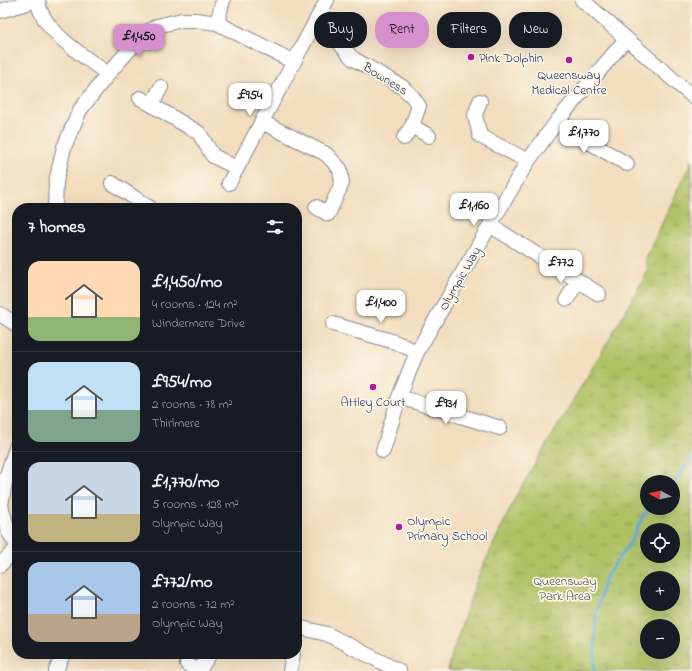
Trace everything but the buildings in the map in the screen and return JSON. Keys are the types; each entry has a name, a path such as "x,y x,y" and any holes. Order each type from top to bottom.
{"street":[{"path":"0,11 37,0 40,12 48,24 69,45 108,74"},
{"path":"217,23 223,0"},
{"path":"229,183 327,0"},
{"path":"582,0 692,96"},
{"path":"55,203 56,182 64,147 80,110 130,49 145,34 157,26 182,20 217,23 294,62"},
{"name":"Bowness","path":"313,27 337,40 352,58 401,86 412,96 419,106 412,126 404,138"},
{"name":"Olympic Way","path":"383,450 399,397 417,352 490,225 528,161 558,120 626,39"},
{"path":"161,87 146,101 199,133 213,156 237,168"},
{"path":"480,101 475,115 480,136 528,161"},
{"path":"558,120 575,134 627,164"},
{"path":"262,122 326,154 340,169 342,183 328,214 316,207"},
{"path":"412,126 429,136"},
{"path":"112,183 142,203"},
{"path":"490,225 599,294"},
{"path":"567,299 578,281"},
{"path":"0,314 12,322"},
{"path":"333,324 395,342 417,352"},
{"path":"399,397 500,428"},
{"path":"12,460 6,478 1,505 8,531 12,537"},
{"path":"0,565 12,553"},
{"path":"302,631 326,634 399,671"},
{"path":"56,671 61,659"},
{"path":"194,669 205,659"},
{"path":"290,671 293,659"}],"green space":[{"name":"Queensway Park Area","path":"692,159 692,671 448,671 452,654 477,579 517,494 609,340 648,271 646,258"}],"waterway":[{"path":"680,475 692,458"},
{"path":"594,671 596,614 605,578 633,538 643,515"}],"place":[{"name":"Pink Dolphin","path":"471,57"},
{"name":"Queensway Medical Centre","path":"569,60"},
{"name":"Attley Court","path":"373,387"},
{"name":"Olympic Primary School","path":"399,527"}]}
